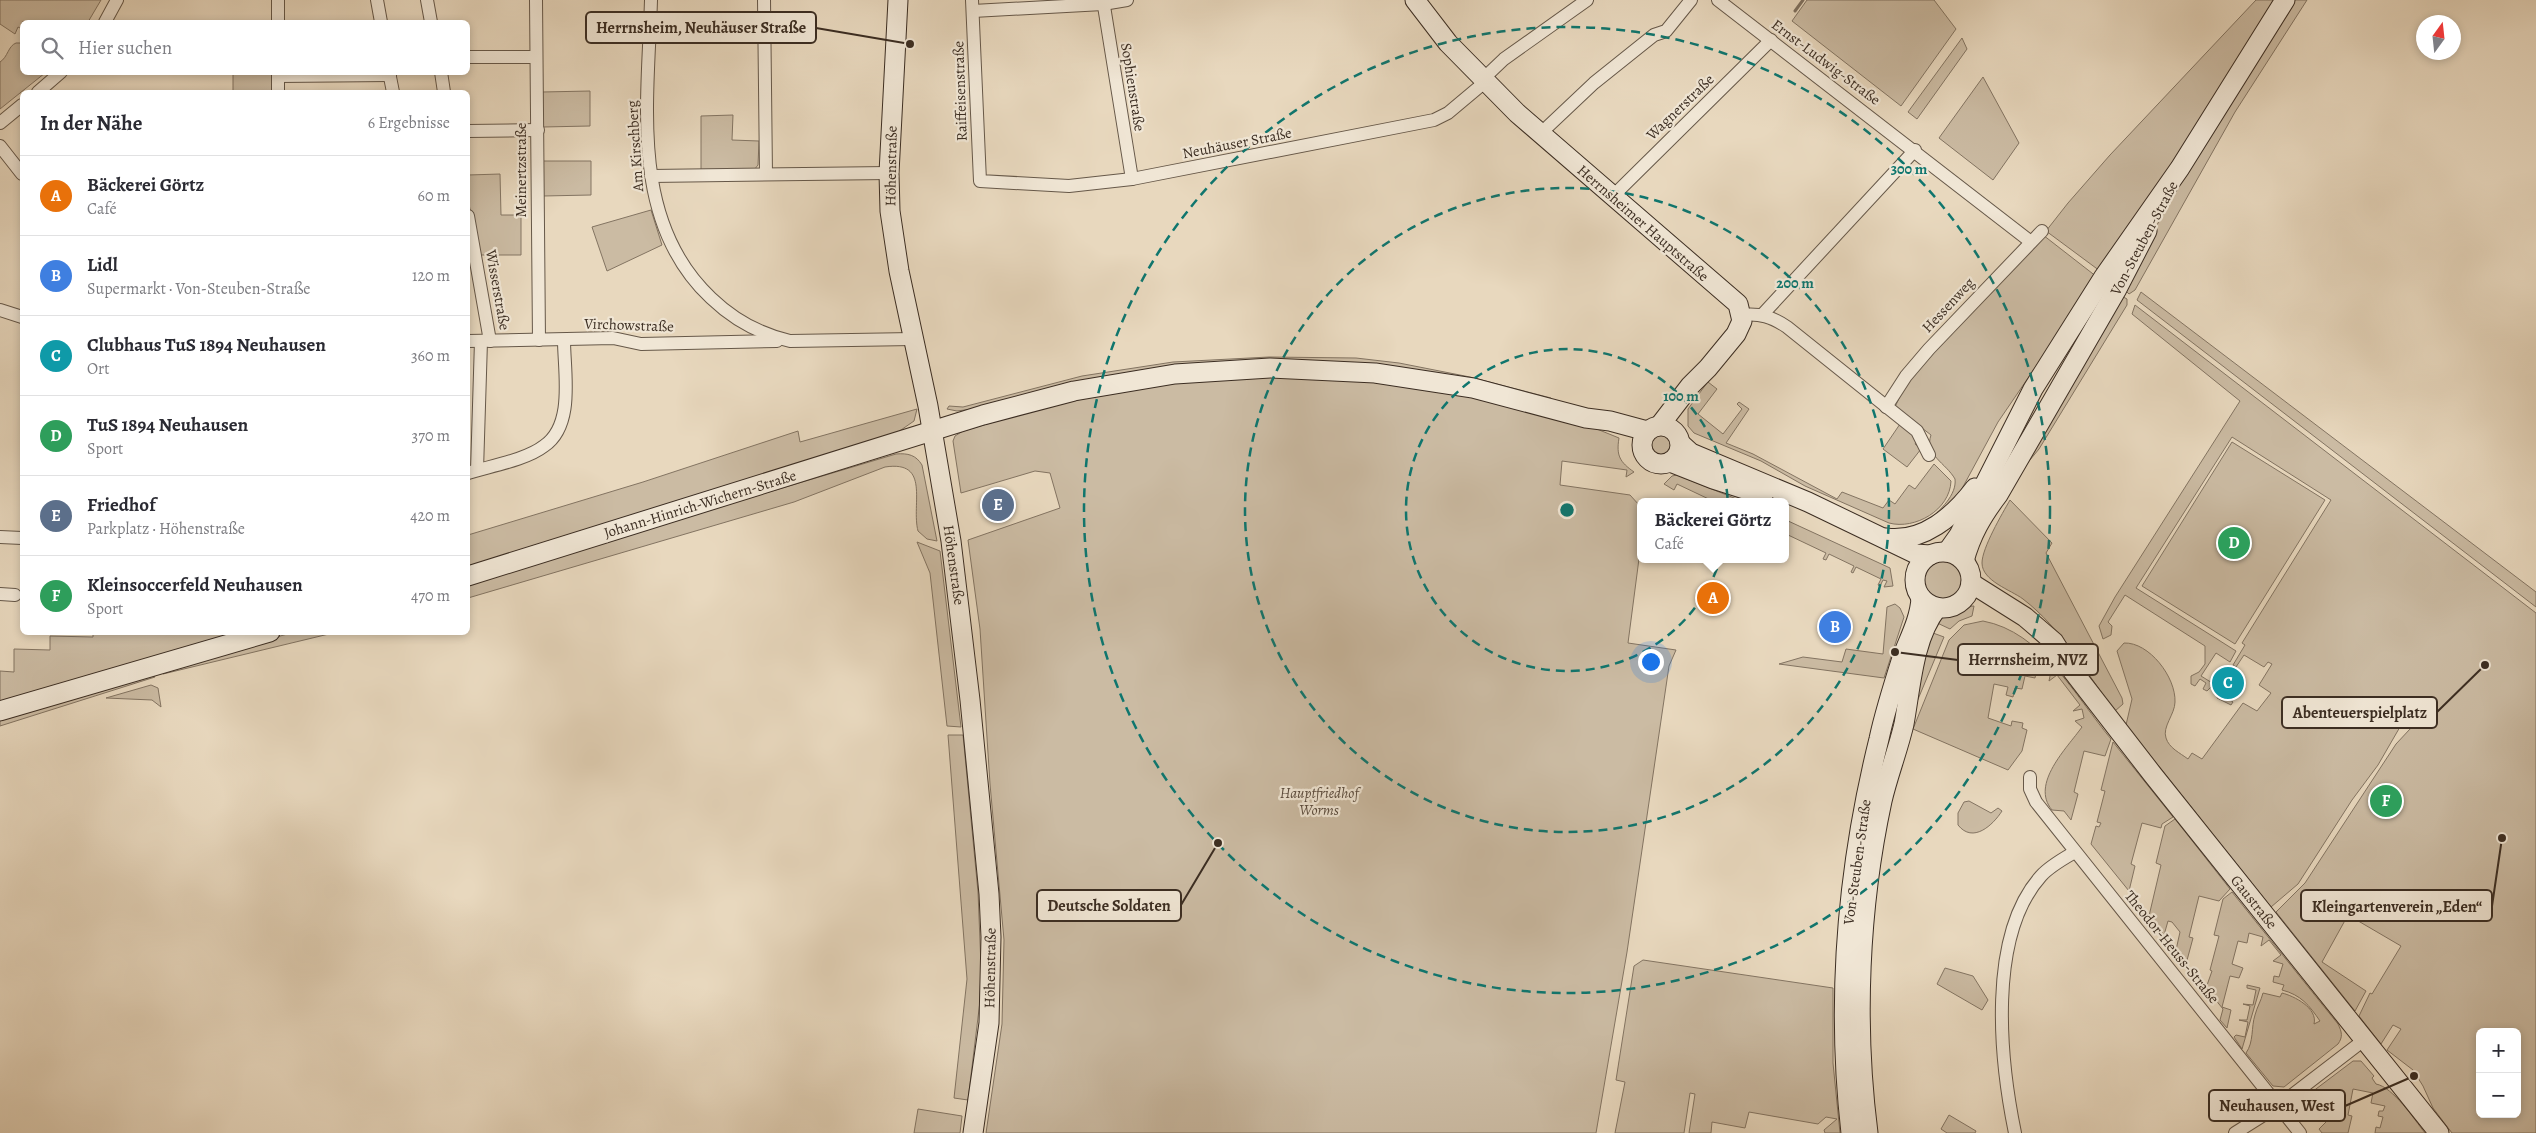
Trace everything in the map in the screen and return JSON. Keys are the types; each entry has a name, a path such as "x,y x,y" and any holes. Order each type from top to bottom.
{"street":[{"path":"106,20 117,0"},
{"path":"278,0 278,20"},
{"path":"377,0 381,20"},
{"path":"427,0 431,20"},
{"name":"Meinertzstraße","path":"536,0 539,340"},
{"name":"Am Kirschberg","path":"651,0 646,108 651,176 665,230 680,262 691,277 722,308 735,318 764,333 790,341 913,338"},
{"path":"764,0 766,174"},
{"name":"Höhenstraße","path":"898,0 889,173 895,247 933,430 963,633 989,903 991,937 989,1023 974,1133"},
{"path":"972,6 1127,0"},
{"name":"Herrnsheimer Hauptstraße","path":"1415,0 1448,43 1484,81 1540,134 1738,304 1742,315"},
{"name":"Neuhäuser Straße","path":"980,181 1062,186 1132,179 1434,120 1448,114 1504,60 1587,0"},
{"path":"1540,134 1581,94 1654,35 1666,31 1691,0"},
{"name":"Ernst-Ludwig-Straße","path":"1718,0 1915,150 2031,242"},
{"path":"2180,168 2285,0"},
{"name":"Sophienstraße","path":"1103,2 1132,179"},
{"name":"Raiffeisenstraße","path":"972,6 980,181"},
{"name":"Wagnerstraße","path":"1612,197 1771,40"},
{"path":"470,57 536,57"},
{"path":"40,90 58,75"},
{"path":"278,75 278,90"},
{"path":"390,75 393,90"},
{"path":"441,75 444,90"},
{"path":"0,123 20,107"},
{"path":"470,131 538,130"},
{"path":"0,146 20,171"},
{"path":"1762,315 1915,150"},
{"name":"Von-Steuben-Straße","path":"1947,556 2033,388 2103,278 2180,168"},
{"name":"Von-Steuben-Straße","path":"1851,1133 1846,1076 1844,1002 1852,877 1879,739 1898,671 1918,615 1921,598 1916,587 1916,572 1920,563 1947,556 1969,540 1978,522 1998,495 2117,289 2180,168"},
{"path":"651,176 889,173"},
{"name":"Wisserstraße","path":"470,230 486,341 473,438 472,471"},
{"name":"Hessenweg","path":"1886,407 1906,376 1929,349 2042,231"},
{"path":"0,310 20,316"},
{"path":"1768,498 1670,462 1654,463 1647,459 1690,386 1708,368 1736,334 1740,327 1742,315 1762,315 1787,328 1917,431 1929,455"},
{"name":"Virchowstraße","path":"470,341 613,338 641,344 790,341"},
{"path":"472,471 540,449 557,433 563,414 564,340"},
{"name":"Johann-Hinrich-Wichern-Straße","path":"470,575 933,430 1022,404 1100,386 1175,374 1270,368 1375,373 1455,384 1517,398 1586,418 1610,421 1660,435 1691,453 1757,479 1916,554 1947,556"},
{"path":"1660,435 1676,456 1670,462"},
{"name":"Von-Steuben-Straße","path":"1885,538 1910,538 1936,526 1969,496 1993,465"},
{"path":"1789,506 1900,559 1916,572"},
{"path":"0,537 20,538"},
{"path":"1921,598 1938,608 1950,608 1963,600 1971,582 1970,571 1947,556"},
{"name":"Gaustraße","path":"1971,582 2047,634 2071,669 2439,1133"},
{"path":"0,594 15,594"},
{"name":"Gaustraße","path":"1963,600 1982,603 2018,625 2039,639 2071,669"},
{"name":"Von-Steuben-Straße","path":"1868,1133 1864,1103 1861,1025 1864,923 1869,882 1883,799 1903,726 1914,667 1928,626 1938,608"},
{"path":"0,711 260,635"},
{"name":"Theodor-Heuss-Straße","path":"2030,777 2030,789 2036,802 2300,1133"},
{"path":"2014,1133 2006,1078 2003,1032 2004,983 2010,942 2021,907 2036,883 2046,871 2075,852"},
{"path":"2235,1133 2278,1106 2364,1040"}],"green space":[{"path":"0,0 101,0 89,20 20,20 20,28 18,27 15,34 0,24"},
{"path":"1807,0 1934,0 1956,29 1901,106 1792,21"},
{"path":"2256,0 2277,0 2236,69 2100,271 2046,231 2110,155"},
{"path":"2292,0 2307,0 2235,112 2135,290 2129,294 2122,287 2193,161"},
{"path":"1962,38 1967,49 1917,119 1908,112"},
{"path":"20,43 20,75 42,75 24,90 20,90 20,93 0,109 0,62 13,44"},
{"path":"233,75 274,75 274,90 233,90"},
{"path":"1983,77 2019,143 1993,180 1939,138"},
{"path":"590,91 590,126 543,127 542,92"},
{"path":"733,115 732,140 759,141 758,165 754,170 701,171 701,116"},
{"path":"543,161 591,161 591,195 543,196"},
{"path":"500,174 501,215 521,215 521,255 478,255 470,209 470,175"},
{"path":"651,210 662,245 607,271 592,227"},
{"path":"2043,235 2097,277 1998,422 1958,496 1947,511 1929,520 1943,507 1951,496 1955,479 1933,453 1930,442 1931,435 1895,407 1909,377"},
{"path":"2141,292 2536,592 2536,607 2137,300"},
{"path":"2118,294 2127,299 2127,305 2039,449 2025,466"},
{"path":"2135,305 2536,613 2536,1133 2452,1133 2433,1108 2413,1070 2387,1050 2401,1029 2393,1025 2381,1044 2359,1016 2370,993 2372,994 2401,946 2348,915 2322,962 2366,991 2355,1011 2276,912 2305,883 2396,744 2410,729 2422,720 2417,708 2404,720 2378,765 2352,800 2298,884 2271,907 2126,725 2132,699 2117,651 2124,643 2143,648 2166,672 2174,692 2175,702 2165,734 2167,742 2188,759 2192,753 2202,759 2243,703 2257,711 2271,693 2259,685 2272,664 2268,662 2264,667 2244,655 2236,667 2233,665 2245,645 2242,643 2331,500 2232,437 2136,588 2236,651 2230,662 2216,653 2201,676 2222,689 2220,693 2233,702 2231,705 2217,698 2220,690 2212,686 2207,691 2203,689 2206,683 2200,679 2195,686 2191,684 2191,676 2199,672 2205,664 2205,646 2125,595 2108,622 2112,626 2111,635 2103,639 2099,626 2115,597 2240,401 2132,314"},
{"path":"1728,354 1730,356 1708,382 1717,389 1698,414 1723,434 1742,409 1737,404 1739,402 1749,409 1726,443 1753,454 1837,499 1842,492 1883,508 1889,500 1895,504 1909,485 1915,489 1934,464 1951,481 1945,501 1929,516 1920,520 1910,523 1889,523 1805,486 1761,461 1694,433 1688,426 1688,409"},
{"path":"1269,357 1356,358 1399,363 1470,377 1551,398 1549,401 1428,374 1081,381 972,409 957,411 947,409 949,406 963,407 1082,376 1173,362"},
{"name":"Hauptfriedhof Worms","path":"1257,374 1428,386 1587,425 1619,438 1618,450 1620,458 1634,472 1626,477 1627,470 1562,461 1560,485 1630,495 1637,503 1638,563 1628,643 1676,650 1669,666 1627,952 1596,1133 986,1133 1002,1024 1004,940 990,784 980,629 968,540 1060,508 1050,473 1035,471 961,493 953,441 955,436 963,431 1053,405 1156,384"},
{"path":"917,409 914,421 898,432 772,474 470,568 470,534 643,482 798,431 800,442"},
{"path":"1900,424 1919,438 1915,444 1921,449 1907,467 1883,449"},
{"path":"1661,431 1670,435 1674,444 1670,453 1661,457 1652,453 1648,444 1652,435"},
{"path":"2232,442 2325,500 2235,644 2142,586"},
{"path":"896,454 911,455 922,465 937,541 927,539 918,531 916,520 917,497 914,477 909,470 899,467 885,467 794,502 470,597 470,581"},
{"path":"1677,475 1734,498 1707,498 1677,484 1674,490 1664,484 1672,476"},
{"path":"2010,500 2052,543 2046,553 2122,698 2123,704 2115,711 2073,652 2050,624 2023,599 1992,580 1983,569 1982,563 1985,549"},
{"path":"1789,521 1890,568 1893,586 1884,587 1887,581 1883,580 1880,586 1878,585 1881,579 1856,567 1853,573 1851,572 1854,566 1829,554 1826,560 1823,559 1826,553 1789,535"},
{"path":"917,542 940,551 961,727 947,726 930,573"},
{"path":"1943,558 1955,562 1961,568 1965,580 1961,592 1955,598 1943,602 1931,598 1925,592 1921,580 1925,568 1931,562"},
{"path":"1895,604 1900,608 1904,617 1884,678 1779,664 1803,657 1842,662 1846,649 1883,654 1887,607"},
{"path":"1974,606 1972,616 1959,621 1950,629 1933,621 1953,611"},
{"path":"1983,621 2004,627 2023,638 2040,652 2056,668 2111,739 2105,756 2084,751 2074,792 2078,794 2071,820 2064,811 2052,810 2046,800 2045,789 2053,767 2082,727 2075,721 2084,718 2082,709 2073,711 2080,705 2057,675 2049,681 2051,671 2037,668 2035,678 2025,676 2022,689 2015,688 2013,697 2006,695 2008,687 1994,684 1988,718 2011,726 2012,721 2023,723 2022,728 2027,730 2022,751 2008,770 1913,729 1949,640 1964,625"},
{"path":"1933,633 1944,637 1911,716 1917,676"},
{"path":"93,635 241,635 0,704 0,671 14,672 14,649 50,650 50,636 93,637"},
{"path":"284,635 325,635 163,674 169,667"},
{"path":"152,672 155,677 0,726 0,717"},
{"path":"151,685 158,688 161,707 152,700 106,698"},
{"path":"948,735 963,735 978,892 981,966 980,1001 968,1100 954,1098 967,979"},
{"path":"2113,742 2173,817 2162,824 2161,828 2142,823 2131,864 2135,866 2129,891 2091,844 2096,826 2099,827 2101,823 2097,822 2105,791 2101,790"},
{"path":"1969,801 1991,813 1998,808 2002,811 1988,827 1976,833 1970,833 1958,825 1958,813 1964,802"},
{"path":"2175,819 2230,889 2219,901 2199,896 2189,937 2193,938 2186,964 2176,950 2180,932 2172,922 2168,921 2164,935 2149,916 2161,865 2156,863 2165,826"},
{"path":"2232,892 2338,1024 2341,1032 2341,1039 2338,1044 2284,1087 2273,1086 2246,1053 2249,1049 2255,1015 2263,993 2280,997 2282,993 2293,997 2309,1008 2314,1018 2314,1024 2320,1021 2304,1001 2282,990 2284,985 2273,982 2274,976 2279,977 2283,964 2273,961 2281,955 2269,940 2261,946 2263,937 2249,933 2247,943 2238,941 2232,964 2243,968 2239,978 2230,976 2222,1007 2231,1010 2227,1028 2220,1020 2223,1009 2206,988 2212,971 2210,970 2219,936 2214,935 2223,899"},
{"path":"1643,960 1833,988 1833,1063 1840,1133 1825,1133 1824,1130 1837,1119 1826,1117 1818,1124 1749,1112 1745,1128 1712,1122 1711,1133 1689,1133 1695,1094 1690,1093 1684,1133 1615,1133 1625,1082 1616,1080 1634,966"},
{"path":"1945,968 1973,976 1988,1000 1982,1010 1937,984"},
{"path":"2247,985 2260,988 2242,1049 2234,1037 2236,1035 2245,1037 2248,1022 2239,1020 2247,1020 2250,1006 2243,1004 2253,1005 2256,990 2247,988"},
{"path":"2353,1061 2361,1061 2374,1076 2372,1078 2376,1084 2383,1086 2396,1097 2425,1133 2375,1133 2376,1127 2380,1128 2383,1117 2378,1116 2379,1111 2383,1111 2385,1106 2371,1103 2373,1093 2353,1089 2348,1115 2352,1116 2348,1133 2322,1133 2319,1129 2327,1121 2321,1113 2312,1120 2300,1105 2300,1101"},
{"path":"918,1109 962,1116 960,1133 914,1133"},
{"path":"1949,1115 1976,1131 1975,1133 1947,1133 1941,1129"}],"waterway":[{"path":"1795,11 1803,0"}],"place":[{"name":"Herrnsheim, Neuhäuser Straße","path":"910,44"},
{"name":"Friedhof","path":"998,505"},
{"name":"TuS 1894 Neuhausen","path":"2234,543"},
{"name":"Bäckerei Görtz","path":"1713,598"},
{"name":"Lidl","path":"1835,627"},
{"name":"Herrnsheim, NVZ","path":"1895,652"},
{"name":"Abenteuerspielplatz","path":"2485,665"},
{"name":"Clubhaus TuS 1894 Neuhausen","path":"2228,683"},
{"name":"Kleinsoccerfeld Neuhausen","path":"2386,801"},
{"name":"Kleingartenverein „Eden“","path":"2502,838"},
{"name":"Deutsche Soldaten","path":"1218,843"},
{"name":"Neuhausen, West","path":"2414,1076"}]}
